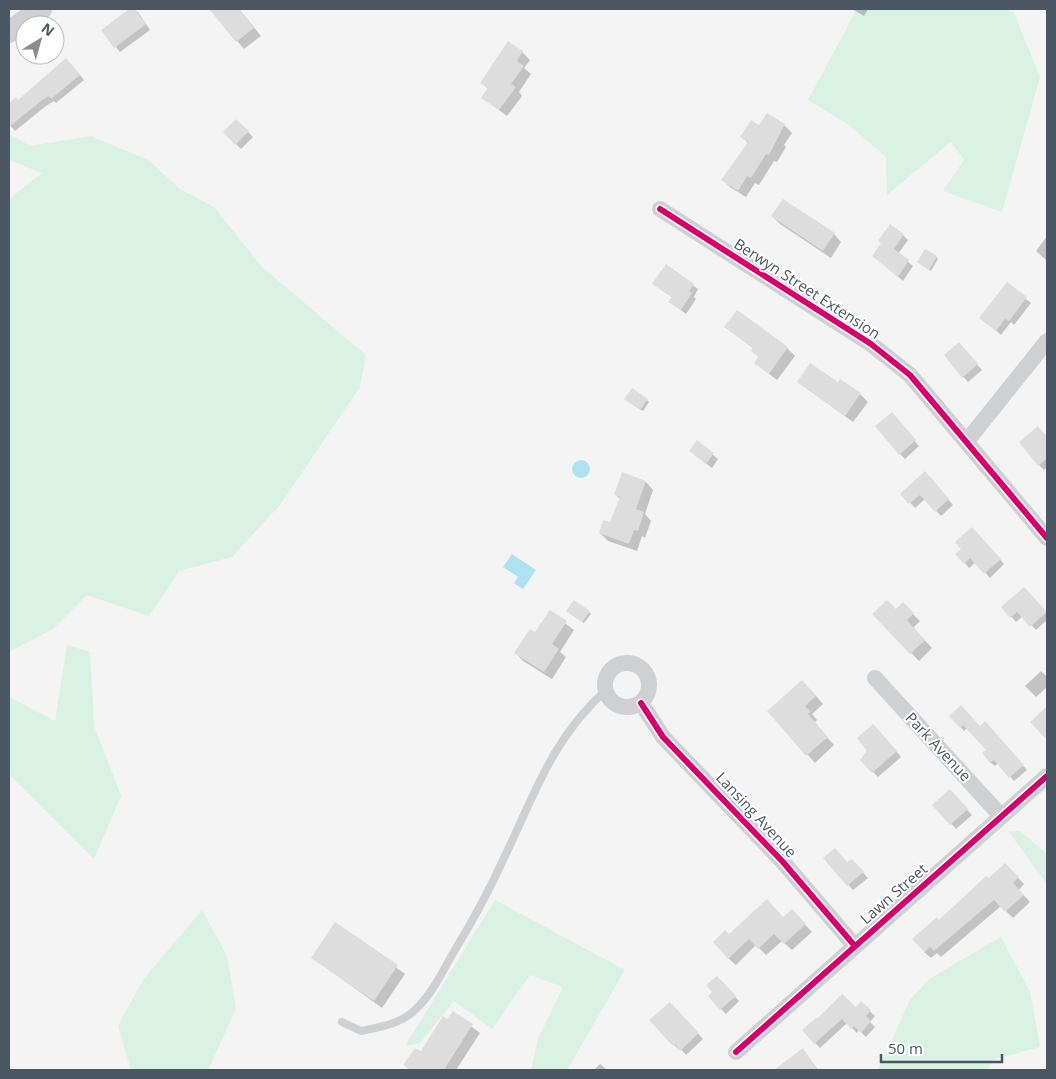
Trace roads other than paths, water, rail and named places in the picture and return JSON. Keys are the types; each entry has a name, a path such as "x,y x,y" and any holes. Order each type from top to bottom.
{"street":[{"path":"9,32 41,9"},
{"name":"Berwyn Street Extension","path":"660,209 871,344 910,375 1047,538"},
{"path":"967,441 1047,341"},
{"path":"625,663 640,667 648,679 648,692 641,703 627,707 620,706 614,702 606,690 607,676 612,670 625,663"},
{"name":"Park Avenue","path":"875,678 1001,816"},
{"name":"Lansing Avenue","path":"641,703 663,737 783,862 854,945"},
{"name":"Lawn Street","path":"736,1052 854,945 1047,776"}],"lane":[{"path":"342,1022 361,1031 394,1024 416,1010 471,925 538,784 564,735 578,717 606,690"}],"water":[{"path":"581,460 587,463 590,469 587,475 581,478 575,475 572,469 575,463"},
{"path":"512,554 536,570 523,589 514,583 518,577 503,567"}]}
